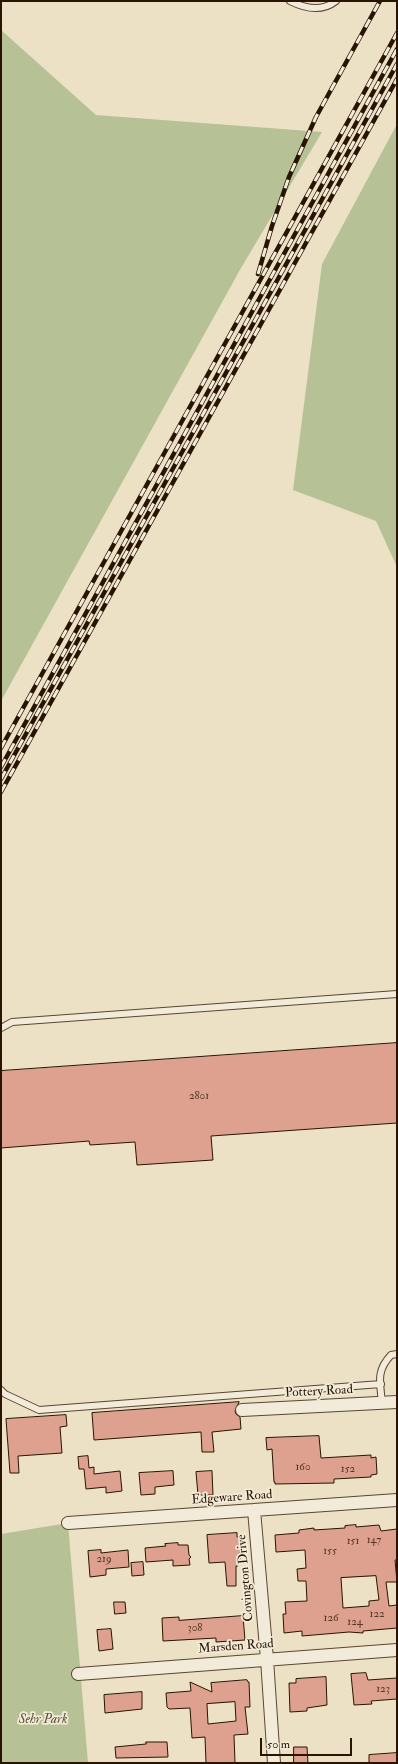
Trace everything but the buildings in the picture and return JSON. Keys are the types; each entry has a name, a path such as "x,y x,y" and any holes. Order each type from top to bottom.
{"street":[{"name":"Pottery Road","path":"242,1410 397,1402"},
{"name":"Edgeware Road","path":"68,1523 397,1500"},
{"name":"Covington Drive","path":"254,1510 267,1659 274,1763"},
{"name":"Marsden Road","path":"78,1674 397,1650"}],"lane":[{"path":"290,1 301,7 316,9 324,8 336,1"},
{"path":"1,1028 12,1022 397,994"},
{"path":"382,1403 380,1374 383,1363 391,1355 397,1354"},
{"path":"1,1390 5,1394 39,1410 380,1384"}],"green space":[{"path":"1,30 96,115 322,132 241,268 1,701"},
{"path":"397,124 397,567 376,521 293,490 322,264"},
{"name":"Sehr Park","path":"68,1523 88,1763 1,1763 1,1534"}],"railway":[{"path":"258,274 272,226 289,177 316,117 380,1"},
{"path":"1,748 397,33"},
{"path":"1,767 397,49"},
{"path":"1,779 397,64"},
{"path":"1,792 397,79"}]}
